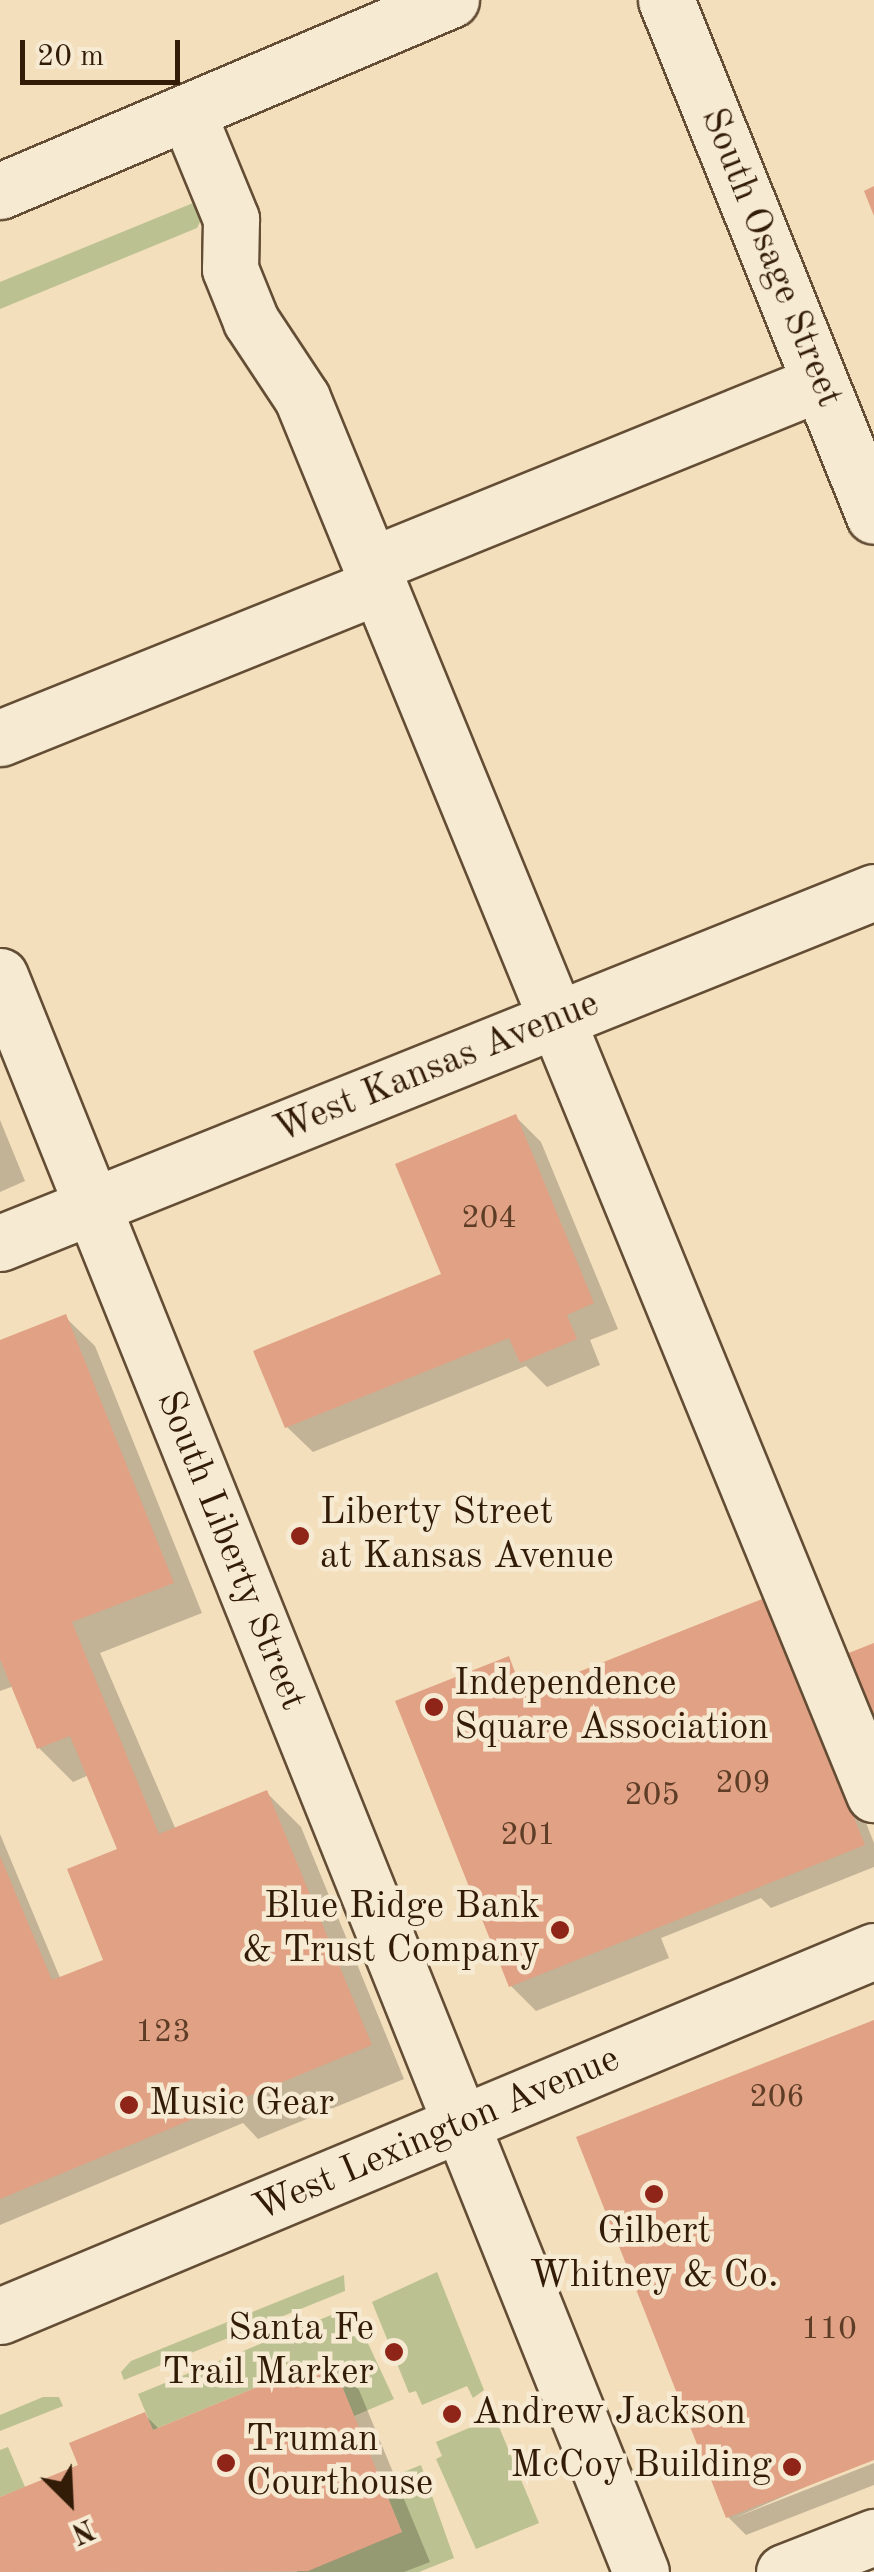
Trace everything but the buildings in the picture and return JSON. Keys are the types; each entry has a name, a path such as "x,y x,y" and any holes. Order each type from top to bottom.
{"street":[{"path":"0,191 451,0"},
{"name":"South Osage Street","path":"666,0 874,516"},
{"path":"186,112 230,220 230,270 251,321 302,398 874,1794"},
{"path":"0,738 820,383"},
{"name":"West Kansas Avenue","path":"0,1243 874,892"},
{"name":"South Liberty Street","path":"0,976 458,2127 641,2572"},
{"name":"West Lexington Avenue","path":"0,2316 874,1951"},
{"path":"784,2572 874,2536"}],"green space":[{"path":"198,201 203,216 197,228 0,309 0,282"},
{"path":"437,2272 484,2390 473,2398 467,2386 422,2405 416,2391 409,2393 372,2302"},
{"path":"344,2275 345,2291 124,2380 121,2372 131,2361"},
{"path":"351,2307 394,2399 354,2416 330,2357 153,2430 138,2394"},
{"path":"43,2397 59,2397 63,2406 0,2431 0,2415"},
{"path":"492,2410 539,2523 476,2549 436,2459 442,2456 436,2442 483,2422 479,2412"},
{"path":"8,2447 25,2487 0,2497 0,2450"},
{"path":"421,2465 454,2558 419,2572 296,2572 402,2532 381,2481"}],"place":[{"name":"Liberty Street at Kansas Avenue","path":"300,1536"},
{"name":"Independence Square Association","path":"434,1707"},
{"name":"Blue Ridge Bank & Trust Company","path":"560,1930"},
{"name":"Music Gear","path":"129,2105"},
{"name":"Gilbert Whitney & Co.","path":"654,2194"},
{"name":"Santa Fe Trail Marker","path":"394,2352"},
{"name":"Andrew Jackson","path":"452,2414"},
{"name":"Truman Courthouse","path":"226,2463"},
{"name":"McCoy Building","path":"792,2467"}]}
